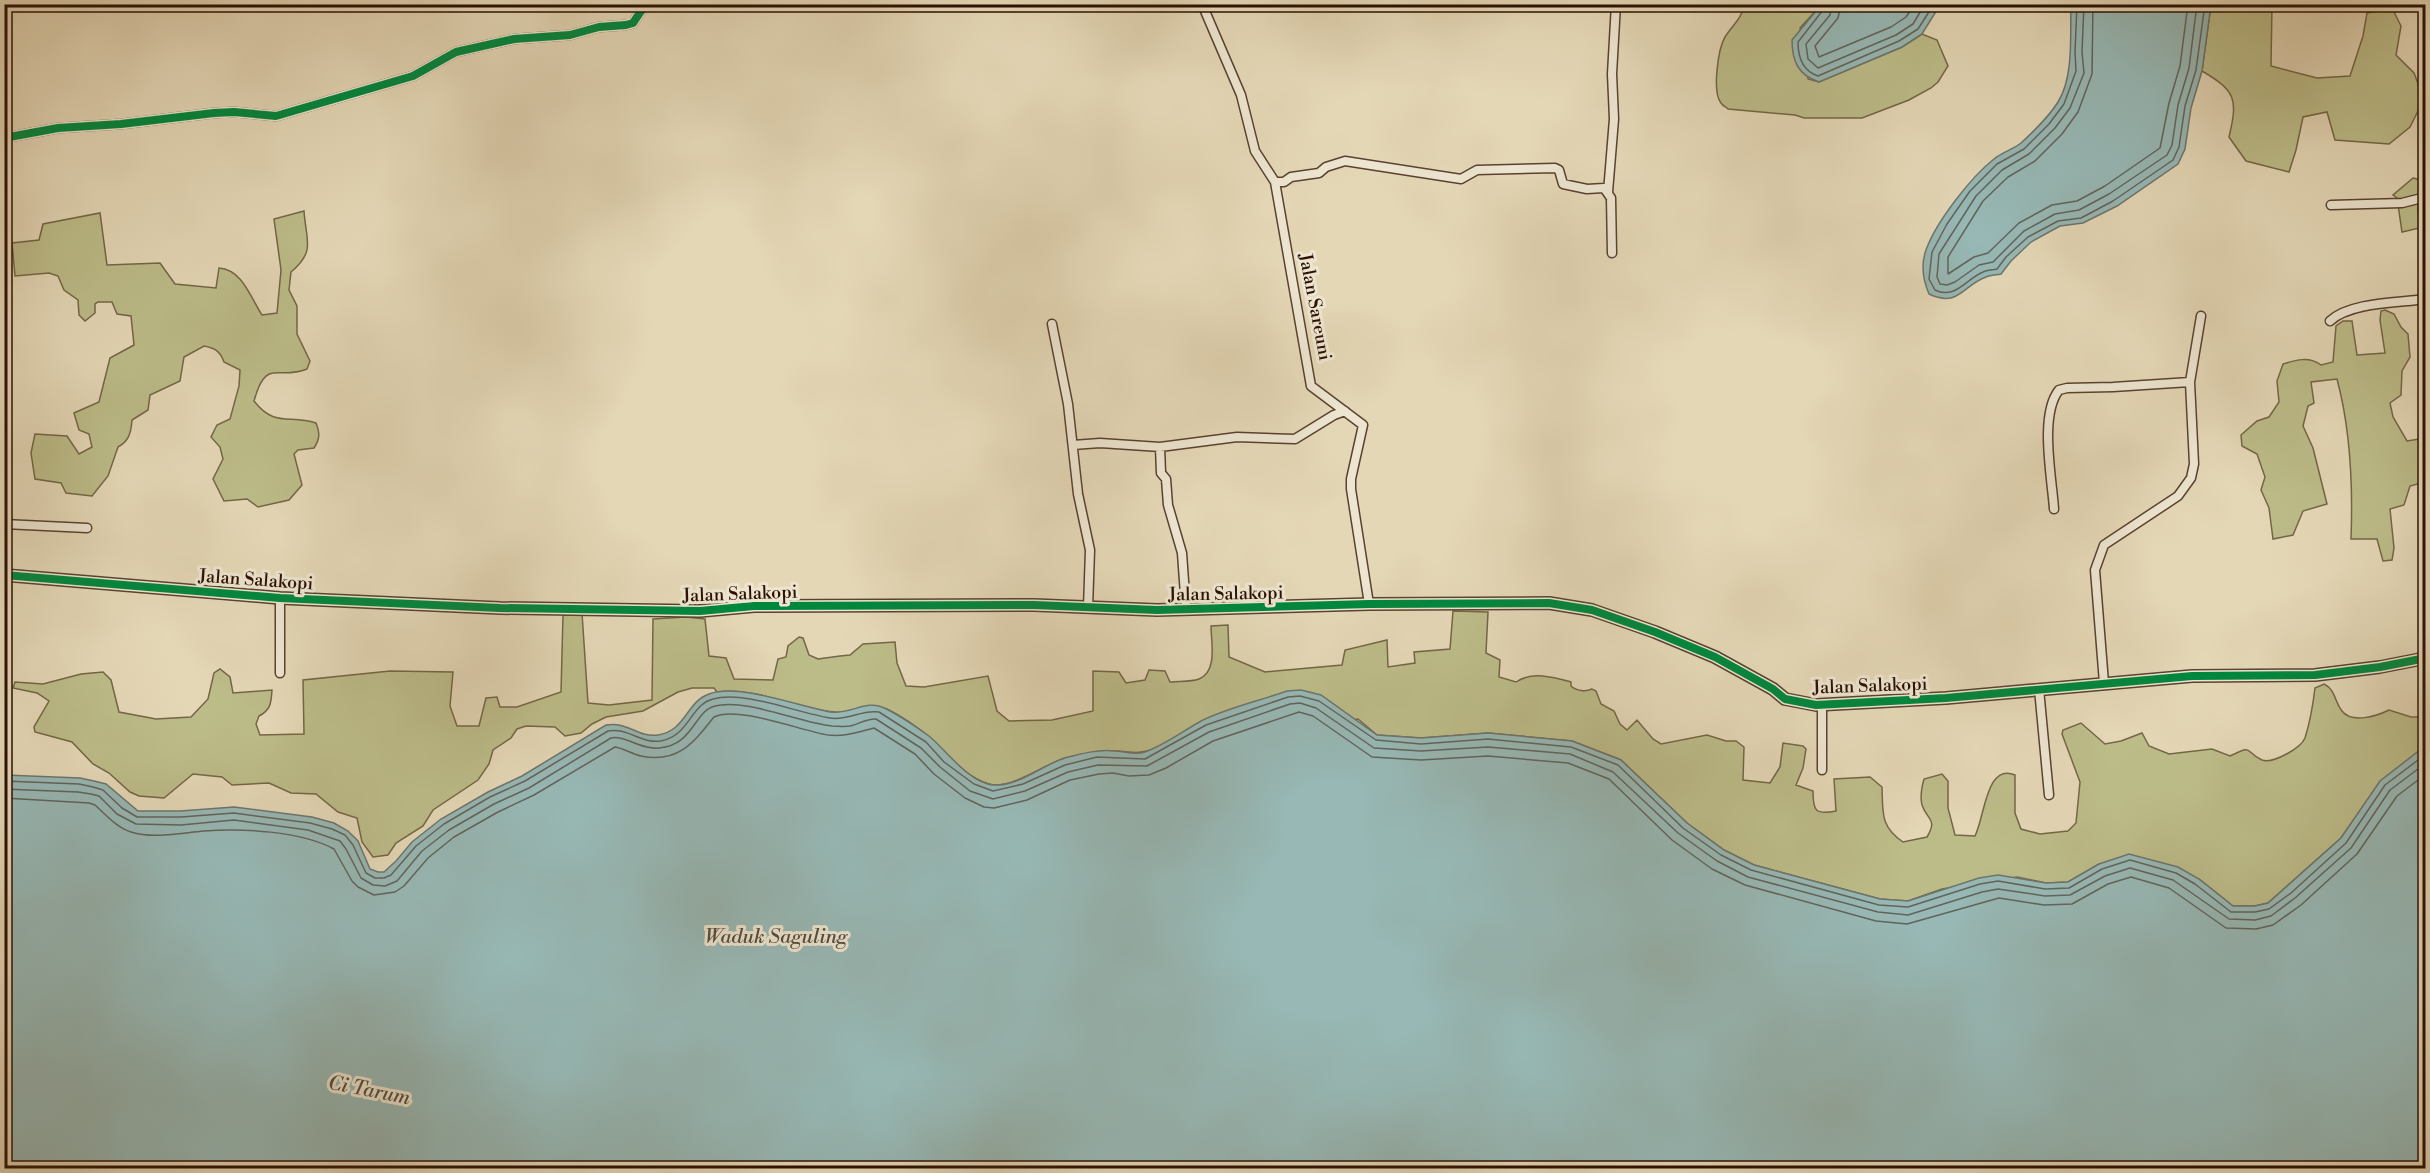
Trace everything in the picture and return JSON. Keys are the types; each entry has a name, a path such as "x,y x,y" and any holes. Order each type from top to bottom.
{"street":[{"path":"4,138 58,128 121,124 214,113 234,112 276,116 413,76 456,52 514,39 570,35 599,27 633,23 641,11 650,4"},
{"name":"Jalan Sareuni","path":"1202,4 1241,95 1255,151 1275,182 1309,361 1311,386 1363,425 1351,479 1351,489 1369,604"},
{"path":"1608,192 1614,119 1612,74 1616,4"},
{"path":"1275,182 1284,182 1299,176 1319,173 1326,167 1345,161 1461,179 1477,170 1555,168 1559,170 1563,184 1587,189 1604,188 1608,192 1611,198 1612,253"},
{"path":"2331,205 2402,203 2426,197"},
{"path":"2330,321 2337,315 2350,310 2426,299"},
{"path":"2104,683 2095,570 2098,556 2104,544 2178,496 2191,478 2194,464 2190,382 2201,316"},
{"path":"1052,324 1068,404 1078,494 1090,550 1088,608"},
{"path":"2054,509 2048,425 2051,402 2059,390 2190,382"},
{"path":"1073,445 1100,443 1160,447 1237,437 1295,439 1334,415 1345,411"},
{"path":"1160,447 1161,473 1166,479 1168,505 1182,553 1186,609"},
{"path":"4,524 87,528"},
{"name":"Jalan Salakopi","path":"4,575 280,598 459,606 700,611 754,606 1022,605 1186,609 1369,604 1549,603 1592,610 1655,632 1715,657 1773,689 1785,699 1822,705 2192,676 2315,675 2380,667 2426,658"},
{"path":"280,598 280,673"},
{"path":"2040,689 2049,795"},
{"path":"1822,705 1822,770"}],"green space":[{"path":"1744,5 1821,5 1800,28 1808,79 1819,82 1902,47 1922,34 1937,40 1948,66 1938,82 1931,88 1909,100 1862,118 1804,118 1795,115 1728,109 1718,97 1716,80 1718,60 1722,43 1739,18"},
{"path":"2211,5 2272,5 2271,66 2317,78 2350,76 2363,36 2367,13 2392,8 2401,26 2396,55 2414,73 2424,99 2410,127 2389,144 2335,140 2327,112 2303,117 2289,172 2246,161 2229,137 2233,113 2232,97 2222,84 2202,71"},
{"path":"2413,178 2425,181 2425,193 2418,196 2418,214 2422,216 2424,227 2402,232 2397,198 2393,195"},
{"path":"304,211 307,251 299,265 291,272 289,290 297,306 297,334 310,361 307,369 268,375 258,387 254,401 269,415 316,423 319,433 314,448 298,450 294,454 302,485 289,500 258,507 247,499 224,501 213,479 223,459 220,447 211,437 217,425 230,419 239,386 240,370 224,362 217,351 204,346 184,357 180,381 150,395 148,410 132,420 129,436 118,447 108,476 92,496 66,493 61,483 35,479 31,453 35,434 67,436 79,454 92,447 89,434 79,430 74,413 99,402 110,358 134,345 131,316 117,314 112,302 95,304 95,313 85,321 79,315 78,300 64,290 58,276 49,273 15,276 12,243 39,240 43,224 100,213 107,265 160,263 175,284 216,288 219,268 227,270 240,279 262,315 277,313 281,270 274,219"},
{"path":"2385,310 2394,314 2408,334 2410,357 2402,371 2401,395 2390,403 2393,417 2407,441 2426,438 2425,482 2410,486 2404,505 2390,509 2394,548 2392,560 2383,561 2377,539 2351,539 2350,458 2337,379 2311,382 2314,403 2308,406 2303,426 2313,448 2327,504 2303,511 2293,535 2273,539 2269,508 2261,490 2265,477 2257,454 2242,446 2241,435 2257,421 2269,417 2279,402 2277,381 2283,364 2302,360 2312,360 2321,365 2333,362 2336,326 2343,321 2352,321 2357,355 2385,353 2380,320 2381,311"},
{"path":"1453,611 1488,612 1486,653 1500,660 1499,677 1516,682 1529,677 1550,677 1571,682 1571,686 1578,690 1592,689 1596,691 1601,704 1614,711 1620,724 1627,730 1637,720 1653,739 1661,744 1707,735 1726,741 1736,741 1744,747 1743,780 1770,783 1780,767 1783,743 1803,746 1806,749 1803,768 1796,785 1813,791 1815,807 1819,812 1836,811 1834,779 1870,777 1882,787 1884,818 1890,830 1903,842 1927,837 1932,823 1922,805 1923,782 1924,779 1942,774 1948,781 1948,808 1955,835 1975,836 1992,784 2005,773 2015,775 2015,813 2021,829 2040,834 2068,831 2076,823 2080,782 2062,734 2063,730 2081,723 2105,744 2142,733 2149,746 2169,754 2212,749 2230,756 2248,750 2256,757 2267,761 2286,754 2305,738 2315,688 2324,684 2331,689 2342,711 2352,717 2378,715 2389,710 2411,717 2425,717 2426,746 2381,781 2341,838 2268,903 2255,906 2233,906 2199,879 2099,864 2068,882 2046,883 2017,877 1942,889 1908,901 1880,899 1754,865 1724,850 1687,823 1621,760 1572,741 1488,733 1421,738 1377,735 1358,719 1140,752 1111,751 1081,754 1062,759 1016,781 997,785 980,781 972,776 924,733 887,709 873,706 834,712 761,695 732,691 717,692 714,688 692,688 678,692 643,711 606,717 581,733 565,736 555,727 526,726 517,729 511,738 493,750 489,764 478,780 433,810 423,826 396,843 388,855 373,857 362,842 357,818 338,812 316,794 291,793 269,783 232,785 222,777 193,774 164,798 139,796 130,792 109,773 93,764 72,742 35,732 34,727 49,701 37,693 13,688 15,682 43,684 81,674 103,672 111,680 119,712 156,719 191,717 208,699 214,673 220,669 230,677 233,693 272,690 270,706 259,716 256,724 260,735 304,734 303,680 390,671 453,672 450,706 457,726 479,726 486,698 497,697 500,707 517,707 561,692 563,615 582,613 588,703 609,705 652,700 653,619 686,617 705,619 709,656 726,658 734,679 773,680 778,659 786,657 788,646 799,637 803,638 809,655 818,659 850,655 863,644 895,642 897,663 906,686 924,687 988,676 997,711 1009,721 1052,720 1093,711 1093,671 1119,672 1126,683 1145,680 1149,670 1165,671 1170,682 1199,679 1209,670 1211,663 1211,626 1228,625 1229,657 1265,672 1342,665 1345,650 1387,640 1388,667 1415,663 1414,652 1450,649"}],"water":[{"path":"1821,5 1940,5 1922,34 1902,47 1819,82 1801,71 1795,61 1792,40"},
{"path":"2071,5 2211,5 2202,71 2191,108 2185,149 2178,164 2117,206 2083,223 2060,226 2031,242 2001,274 1988,276 1954,297 1939,298 1929,294 1923,272 1924,255 1938,226 1965,188 1997,157 2021,143 2036,129 2055,107 2063,92 2069,68"},
{"name":"Waduk Saguling","path":"1301,690 1321,695 1377,735 1421,738 1488,733 1572,741 1621,760 1687,823 1724,850 1754,865 1880,899 1908,901 1979,878 1998,875 2046,883 2068,882 2099,864 2129,854 2178,867 2199,879 2233,906 2255,906 2268,903 2341,838 2380,781 2425,746 2425,1168 5,1168 5,775 80,778 106,784 138,811 234,807 312,817 334,823 348,831 358,841 370,869 384,872 412,842 441,819 488,792 522,776 606,725 621,725 645,734 658,735 675,728 701,698 722,691 752,693 830,712 844,712 870,705 882,707 929,736 958,765 975,778 984,783 1002,785 1012,783 1065,758 1102,751 1145,752 1160,746 1211,716 1287,691"}],"cycle path":[{"path":"4,138 58,128 121,124 214,113 234,112 276,116 413,76 456,52 514,39 570,35 599,27 633,23 641,11 650,4"},
{"path":"4,575 280,598 500,608 700,611 754,606 1034,605 1157,610 1369,604 1549,603 1592,610 1655,632 1715,657 1773,689 1785,699 1816,705 1946,698 2192,676 2315,675 2380,667 2426,658"}],"water label":[{"name":"Ci Tarum","path":"369,1091"}]}
